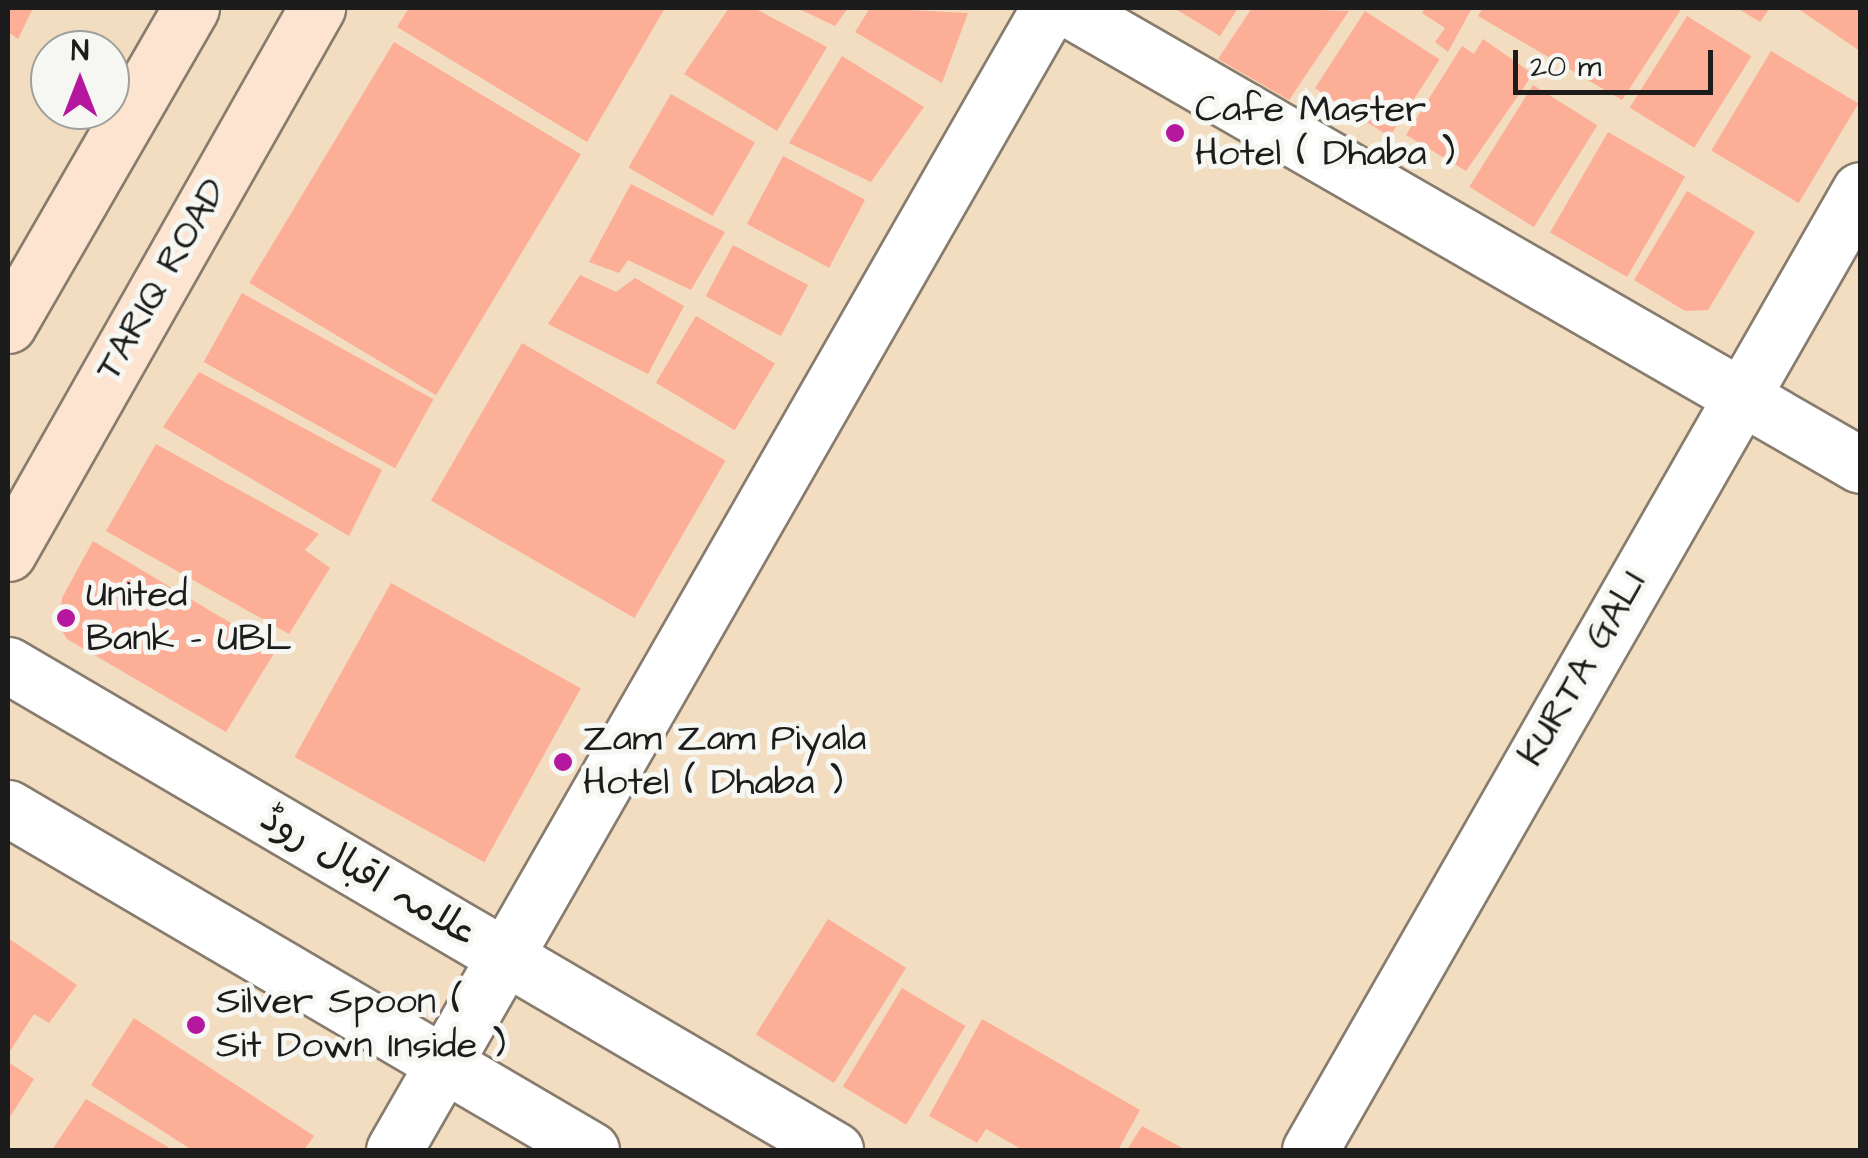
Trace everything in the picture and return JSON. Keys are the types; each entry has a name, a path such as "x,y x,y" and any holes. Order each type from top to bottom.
{"main road":[{"path":"8,325 191,8"},
{"name":"TARIQ ROAD","path":"8,553 317,8"}],"street":[{"path":"394,1150 1049,8"},
{"path":"1067,8 1860,465"},
{"name":"KURTA GALI","path":"1310,1150 1860,190"},
{"name":"علامہ اقبال روڈ","path":"8,665 835,1150"},
{"path":"8,808 590,1150"}],"building":[{"path":"8,8 33,8 18,39 8,32"},
{"path":"409,8 665,8 587,142 397,27"},
{"path":"729,8 754,8 827,47 777,131 684,74"},
{"path":"797,8 848,8 835,26"},
{"path":"870,8 968,13 942,83 855,32"},
{"path":"1174,8 1238,8 1220,36"},
{"path":"1252,8 1349,11 1289,100 1218,59"},
{"path":"1425,8 1472,8 1448,52 1435,42 1445,28 1422,13"},
{"path":"1483,8 1682,8 1622,100 1478,16"},
{"path":"1737,8 1770,8 1760,22"},
{"path":"1797,8 1860,8 1860,51"},
{"path":"1365,11 1440,59 1390,137 1315,88"},
{"path":"1687,16 1751,56 1694,148 1630,108"},
{"path":"1483,39 1533,74 1466,171 1406,135 1462,46 1474,54"},
{"path":"394,42 581,154 436,395 249,283"},
{"path":"1771,51 1858,104 1799,203 1711,150"},
{"path":"842,56 924,107 871,182 789,143"},
{"path":"1533,85 1597,125 1534,227 1469,187"},
{"path":"671,94 755,142 713,216 628,168"},
{"path":"1608,132 1685,176 1627,277 1550,232"},
{"path":"783,156 865,200 829,268 747,224"},
{"path":"631,184 725,232 691,290 628,260 619,273 589,262"},
{"path":"1687,191 1755,232 1708,310 1685,311 1634,280"},
{"path":"733,245 808,285 781,336 706,296"},
{"path":"580,275 616,292 635,278 684,306 648,374 548,324"},
{"path":"242,293 434,399 395,468 204,362"},
{"path":"696,316 775,363 735,430 656,383"},
{"path":"522,343 726,460 635,618 431,501"},
{"path":"199,372 382,470 349,536 163,427"},
{"path":"156,444 319,534 305,550 330,568 289,634 106,531"},
{"path":"93,541 276,650 226,732 67,639 59,626 62,598"},
{"path":"391,583 581,688 484,862 295,757"},
{"path":"828,919 906,968 834,1083 756,1034"},
{"path":"8,938 77,985 49,1023 34,1014 8,1054"},
{"path":"902,988 965,1026 906,1125 843,1087"},
{"path":"134,1018 314,1136 304,1150 192,1150 91,1085"},
{"path":"982,1019 1140,1110 1118,1150 1023,1150 986,1129 977,1143 929,1116"},
{"path":"8,1062 34,1079 8,1120"},
{"path":"86,1099 173,1150 52,1150"},
{"path":"1142,1126 1186,1150 1127,1150"}],"place":[{"name":"Cafe Master Hotel ( Dhaba )","path":"1175,133"},
{"name":"United Bank - UBL","path":"66,618"},
{"name":"Zam Zam Piyala Hotel ( Dhaba )","path":"563,762"},
{"name":"Silver Spoon ( Sit Down Inside )","path":"196,1025"}]}
